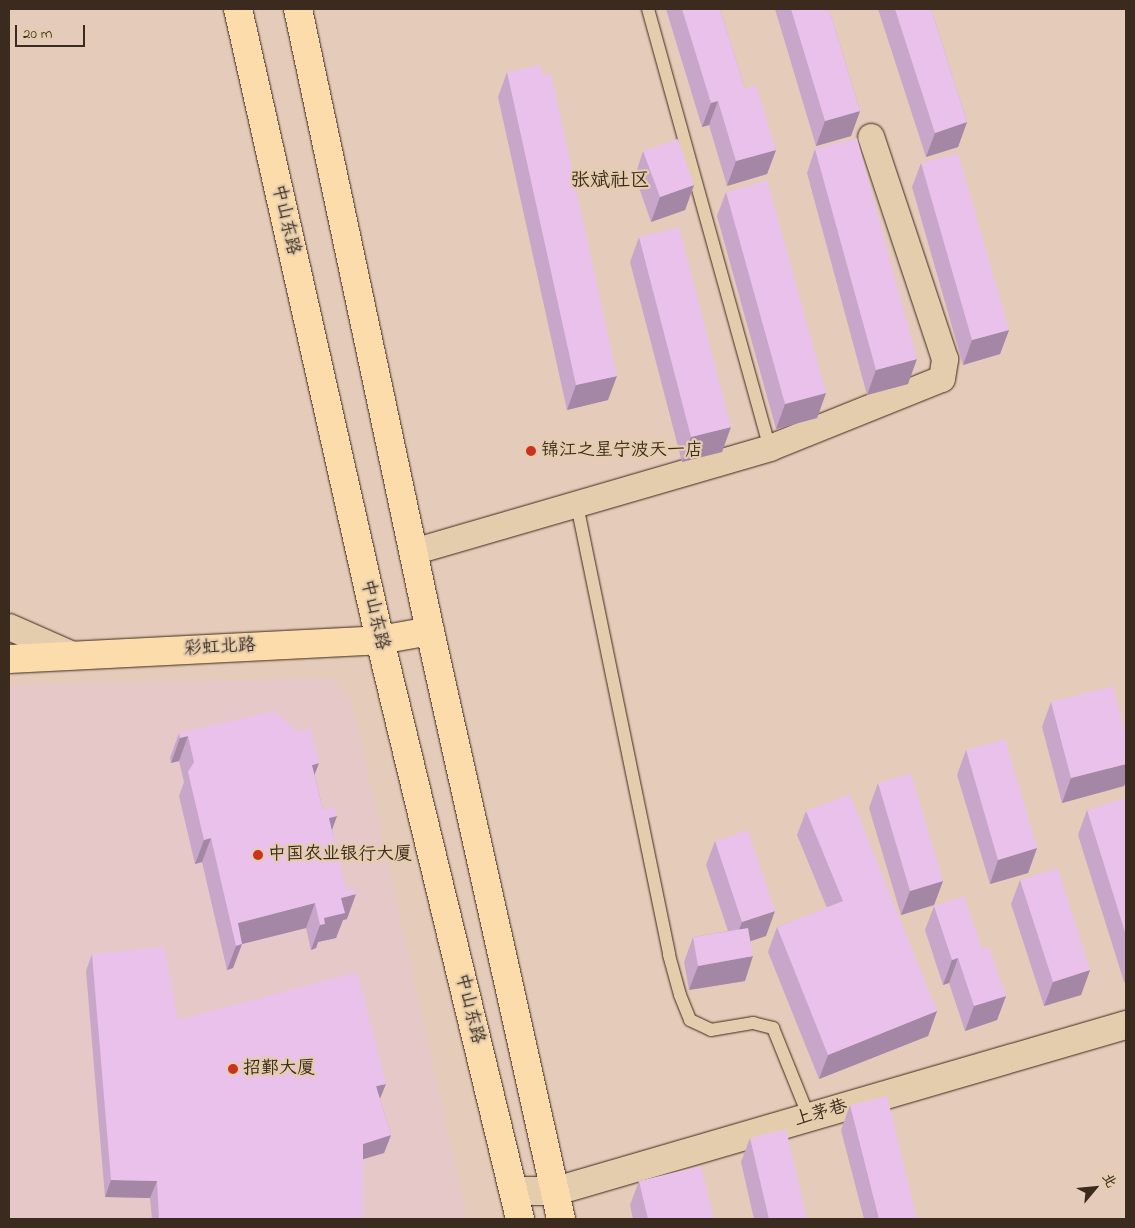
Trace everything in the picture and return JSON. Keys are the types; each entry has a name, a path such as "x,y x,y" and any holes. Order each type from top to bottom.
{"main road":[{"name":"中山东路","path":"238,9 380,640 520,1219"},
{"path":"298,9 430,631 561,1219"},
{"name":"彩虹北路","path":"9,660 380,640 430,631"}],"street":[{"path":"413,552 770,448 942,379 945,359 871,137"},
{"path":"9,627 75,656"},
{"name":"上茅巷","path":"514,1191 556,1191 1126,1024"}],"lane":[{"path":"648,9 770,448"},
{"path":"577,505 669,955 680,995 690,1020 711,1030 752,1023 773,1028 809,1117"}],"shaded area":[{"path":"332,678 351,699 467,1219 9,1219 9,685"}],"building":[{"path":"682,9 720,9 745,89 756,85 776,150 736,161 718,101 711,103"},
{"path":"791,9 829,9 860,111 825,121"},
{"path":"895,9 931,9 967,122 935,133"},
{"path":"540,65 543,75 551,74 617,376 576,385 507,72"},
{"path":"857,138 917,359 876,370 815,149"},
{"path":"678,139 694,185 660,197 643,151"},
{"path":"958,153 1009,330 972,340 921,163"},
{"path":"767,180 826,393 785,404 726,192"},
{"path":"679,227 731,427 691,437 639,237"},
{"path":"1113,686 1126,735 1126,764 1071,778 1051,702"},
{"name":"中国农业银行大厦","path":"274,711 298,732 310,728 319,763 312,765 323,810 334,807 337,816 329,818 346,890 353,888 356,894 341,898 345,913 324,918 325,924 320,925 315,903 238,923 242,944 236,946 211,838 204,840 188,772 194,762 188,736 180,738 179,733"},
{"path":"1005,739 1037,848 998,860 966,750"},
{"path":"911,773 943,881 910,891 878,783"},
{"path":"850,794 937,1011 828,1055 777,927 843,901 806,811"},
{"path":"1125,798 1126,801 1126,935 1087,810"},
{"path":"748,830 775,911 742,922 715,841"},
{"path":"1058,868 1090,970 1053,982 1020,880"},
{"path":"964,896 982,949 989,947 1006,996 974,1006 958,958 952,960 934,906"},
{"path":"748,928 753,956 698,966 693,937"},
{"name":"招鄞大厦","path":"164,947 178,1020 357,972 386,1084 376,1086 391,1135 363,1144 363,1219 159,1219 157,1181 111,1180 92,954"},
{"path":"887,1096 917,1219 879,1219 850,1105"},
{"path":"786,1129 807,1219 769,1219 750,1138"},
{"path":"701,1166 714,1219 648,1219 639,1181"}],"place":[{"name":"锦江之星宁波天一店","path":"531,451"},
{"name":"中国农业银行大厦","path":"258,855"},
{"name":"招鄞大厦","path":"233,1069"}],"district":[{"name":"张斌社区","path":"610,181"}]}
